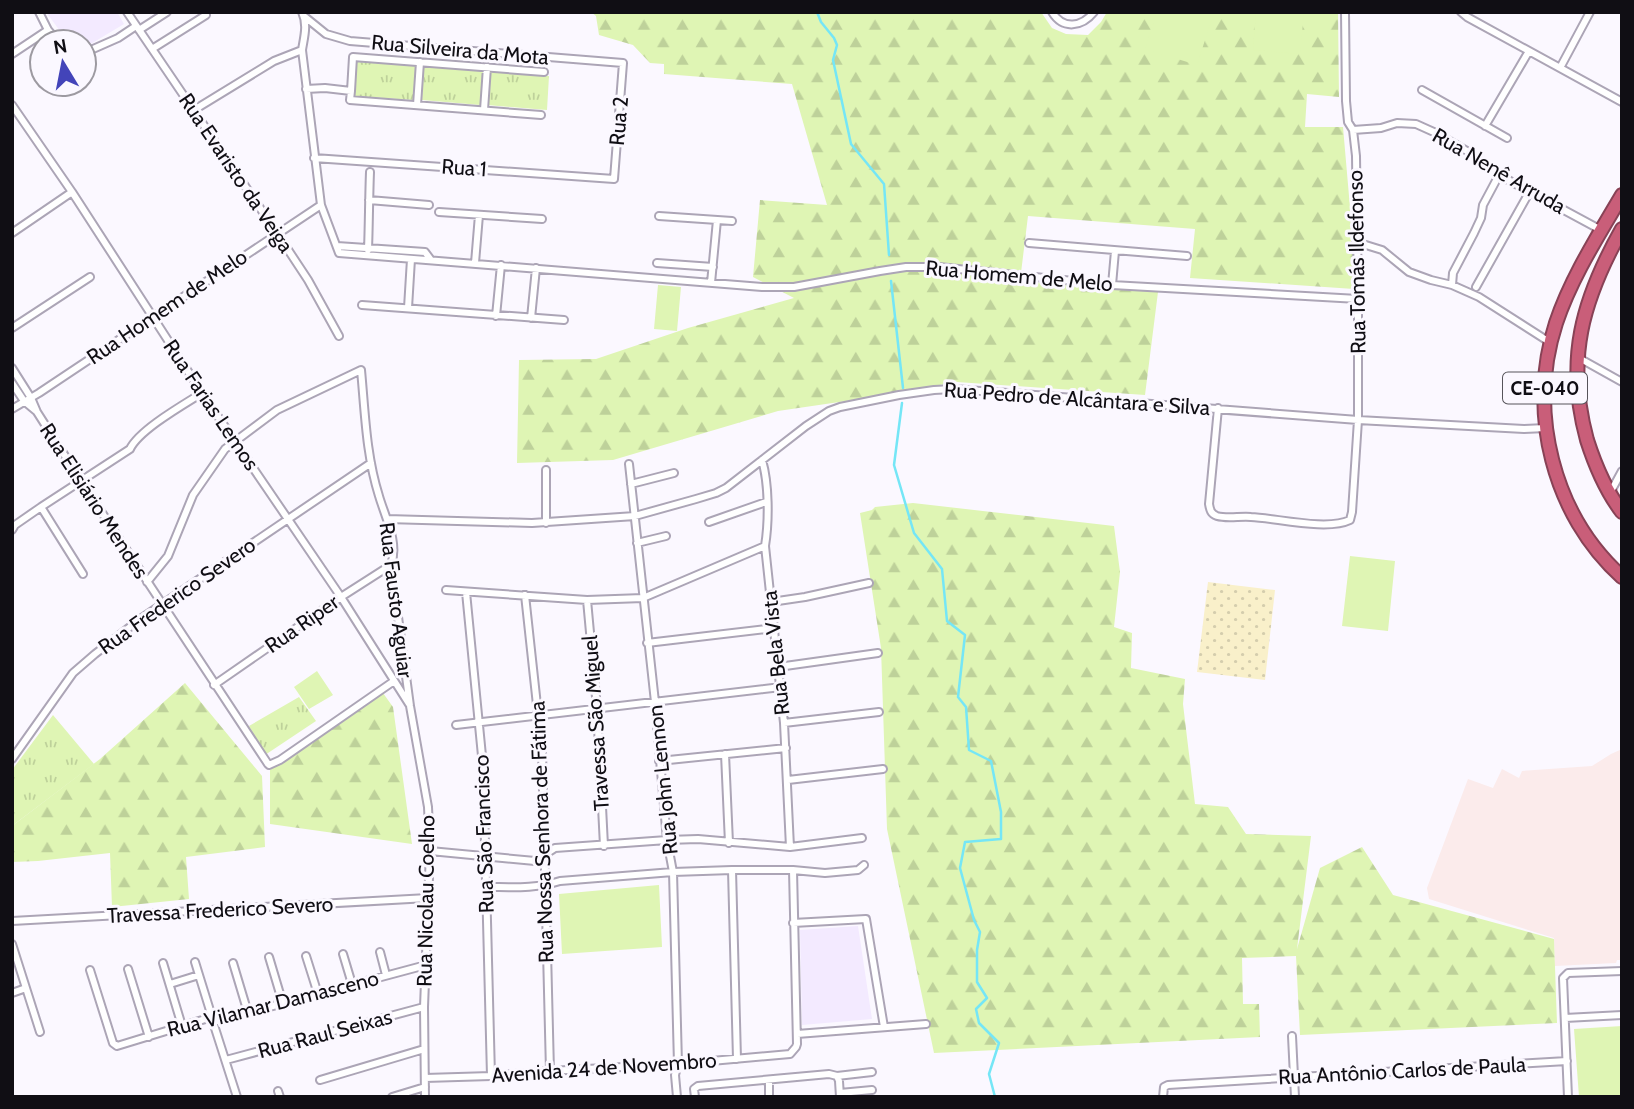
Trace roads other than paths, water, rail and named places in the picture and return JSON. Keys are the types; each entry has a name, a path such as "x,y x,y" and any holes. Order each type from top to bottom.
{"highway":[{"name":"CE-040","path":"1622,195 1579,271 1556,321 1550,343 1545,386 1546,428 1553,466 1562,490 1589,542 1622,578"},
{"name":"CE-040","path":"1620,237 1591,293 1577,357 1578,393 1583,424 1599,473 1622,512"}],"street":[{"path":"39,12 47,28"},
{"name":"Rua Evaristo da Veiga","path":"127,12 308,280 339,336"},
{"path":"98,46 167,12"},
{"path":"1052,12 1060,21 1072,25 1085,22 1094,12"},
{"name":"Rua Tomás Ildefonso","path":"1218,408 1209,504 1211,513 1221,517 1335,524 1350,520 1359,420 1358,299 1356,156 1346,101 1345,12"},
{"path":"1461,12 1622,102"},
{"path":"1560,68 1590,12"},
{"path":"303,14 306,21 302,50 321,205"},
{"name":"Rua Silveira da Mota","path":"303,14 326,34 350,41 623,63"},
{"path":"152,49 206,15"},
{"path":"12,54 28,43"},
{"path":"194,110 274,61 302,50"},
{"path":"1485,125 1529,51"},
{"path":"541,115 350,100 353,57 544,72"},
{"path":"417,105 420,62"},
{"name":"Rua 2","path":"614,178 623,63"},
{"path":"484,110 486,67"},
{"path":"306,89 351,91"},
{"path":"1422,90 1507,138"},
{"name":"Rua Farias Lemos","path":"12,105 72,192 202,393 341,597 410,706"},
{"name":"Rua Nenê Arruda","path":"1353,130 1381,128 1397,123 1416,124 1479,158 1499,175 1601,230"},
{"name":"Rua 1","path":"314,158 614,178"},
{"path":"368,251 370,172"},
{"path":"1451,285 1453,273 1499,175"},
{"path":"1476,287 1530,191"},
{"path":"12,233 72,192"},
{"path":"369,200 429,205"},
{"name":"Rua Homem de Melo","path":"12,409 321,205 338,249 425,252 431,260"},
{"path":"439,212 542,219"},
{"path":"475,263 479,215"},
{"path":"659,216 732,221"},
{"path":"711,283 717,220"},
{"path":"1356,242 1382,250 1409,272 1479,297 1550,343"},
{"path":"1029,243 1187,256"},
{"name":"Rua Homem de Melo","path":"368,251 411,259 762,287 794,287 906,267 929,267 1112,285 1358,299"},
{"path":"1112,285 1115,251"},
{"path":"408,308 411,259"},
{"path":"657,263 713,267"},
{"path":"496,316 501,265"},
{"path":"531,318 536,268"},
{"path":"12,328 90,277"},
{"path":"362,305 564,320"},
{"path":"1577,357 1622,382"},
{"name":"Rua Elisiário Mendes","path":"12,368 27,400"},
{"name":"Rua Fausto Aguiar","path":"235,440 277,410 362,370 371,463 394,550 391,565 410,706"},
{"name":"Rua Elisiário Mendes","path":"12,383 37,412 269,765 394,681"},
{"name":"Rua Pedro de Alcântara e Silva","path":"387,520 546,523 635,516 726,488 829,411 853,403 920,391 953,389 1359,420 1546,428"},
{"path":"12,530 41,507 130,449 133,442 202,393"},
{"path":"147,582 168,556 193,495 225,449 235,440"},
{"name":"Rua Bela Vista","path":"762,460 766,473 768,531 765,546 784,723 790,847"},
{"name":"Rua Frederico Severo","path":"12,759 73,673 115,638 371,463"},
{"name":"Rua John Lennon","path":"629,464 667,841 673,872 677,1097"},
{"path":"546,470 546,523"},
{"path":"1610,493 1622,471"},
{"path":"631,484 674,472"},
{"path":"709,522 766,502"},
{"path":"41,507 83,574"},
{"path":"637,543 666,536"},
{"path":"446,590 587,600 643,598 765,546"},
{"name":"Rua Riper","path":"214,685 391,565"},
{"path":"771,602 869,583"},
{"name":"Rua São Francisco","path":"466,592 483,766 491,1076"},
{"name":"Rua Nossa Senhora de Fátima","path":"526,595 542,751 550,1071"},
{"name":"Travessa São Miguel","path":"587,600 597,708 604,846"},
{"path":"648,643 774,628"},
{"path":"778,667 878,653"},
{"path":"456,725 780,687"},
{"name":"Rua Nicolau Coelho","path":"410,706 428,807 430,851 424,1007 425,1097"},
{"path":"784,723 879,712"},
{"path":"659,761 786,748"},
{"path":"725,754 729,843"},
{"path":"788,780 883,769"},
{"path":"430,851 535,861 555,849 667,841 698,839 790,847 862,838"},
{"path":"486,887 545,886 559,881 673,872 793,870 825,873 859,870 864,865"},
{"path":"732,870 737,1059"},
{"path":"793,870 797,1034 926,1024"},
{"name":"Travessa Frederico Severo","path":"12,921 428,898"},
{"path":"793,923 866,919 884,1027"},
{"path":"12,944 40,1032"},
{"path":"380,952 386,975"},
{"path":"343,954 352,984"},
{"path":"306,956 318,994"},
{"path":"269,957 283,1003"},
{"path":"195,962 237,1097"},
{"path":"163,963 182,1026"},
{"path":"233,963 248,1013"},
{"name":"Rua Vilamar Damasceno","path":"90,970 113,1042 117,1046 182,1026 248,1013 426,965"},
{"path":"128,969 149,1037"},
{"path":"1568,1097 1563,978 1568,973 1622,971"},
{"path":"170,984 199,975"},
{"path":"12,993 26,988"},
{"name":"Rua Raul Seixas","path":"226,1060 424,1007"},
{"path":"1565,1018 1622,1016"},
{"name":"Avenida 24 de Novembro","path":"425,1078 678,1064 783,1055 790,1054 796,1047 797,1034"},
{"path":"1292,1036 1295,1097"},
{"path":"320,1080 424,1049"},
{"name":"Rua Antônio Carlos de Paula","path":"1163,1097 1164,1087 1168,1084 1567,1062"},
{"path":"695,1097 694,1089 698,1086 873,1072"},
{"path":"837,1076 840,1095 872,1090"},
{"path":"769,1080 769,1097"},
{"path":"392,1097 425,1087"}],"waterway":[{"path":"817,12 837,45 833,60 851,144 884,184 889,255"},
{"path":"891,281 903,388"},
{"path":"902,403 894,465 914,533 942,569 947,621 965,635 958,697 966,707 969,750 991,761 1001,812 1001,839 965,842 960,868 974,920 980,932 977,982 987,998 976,1009 979,1023 999,1043 989,1074 995,1097"}]}
